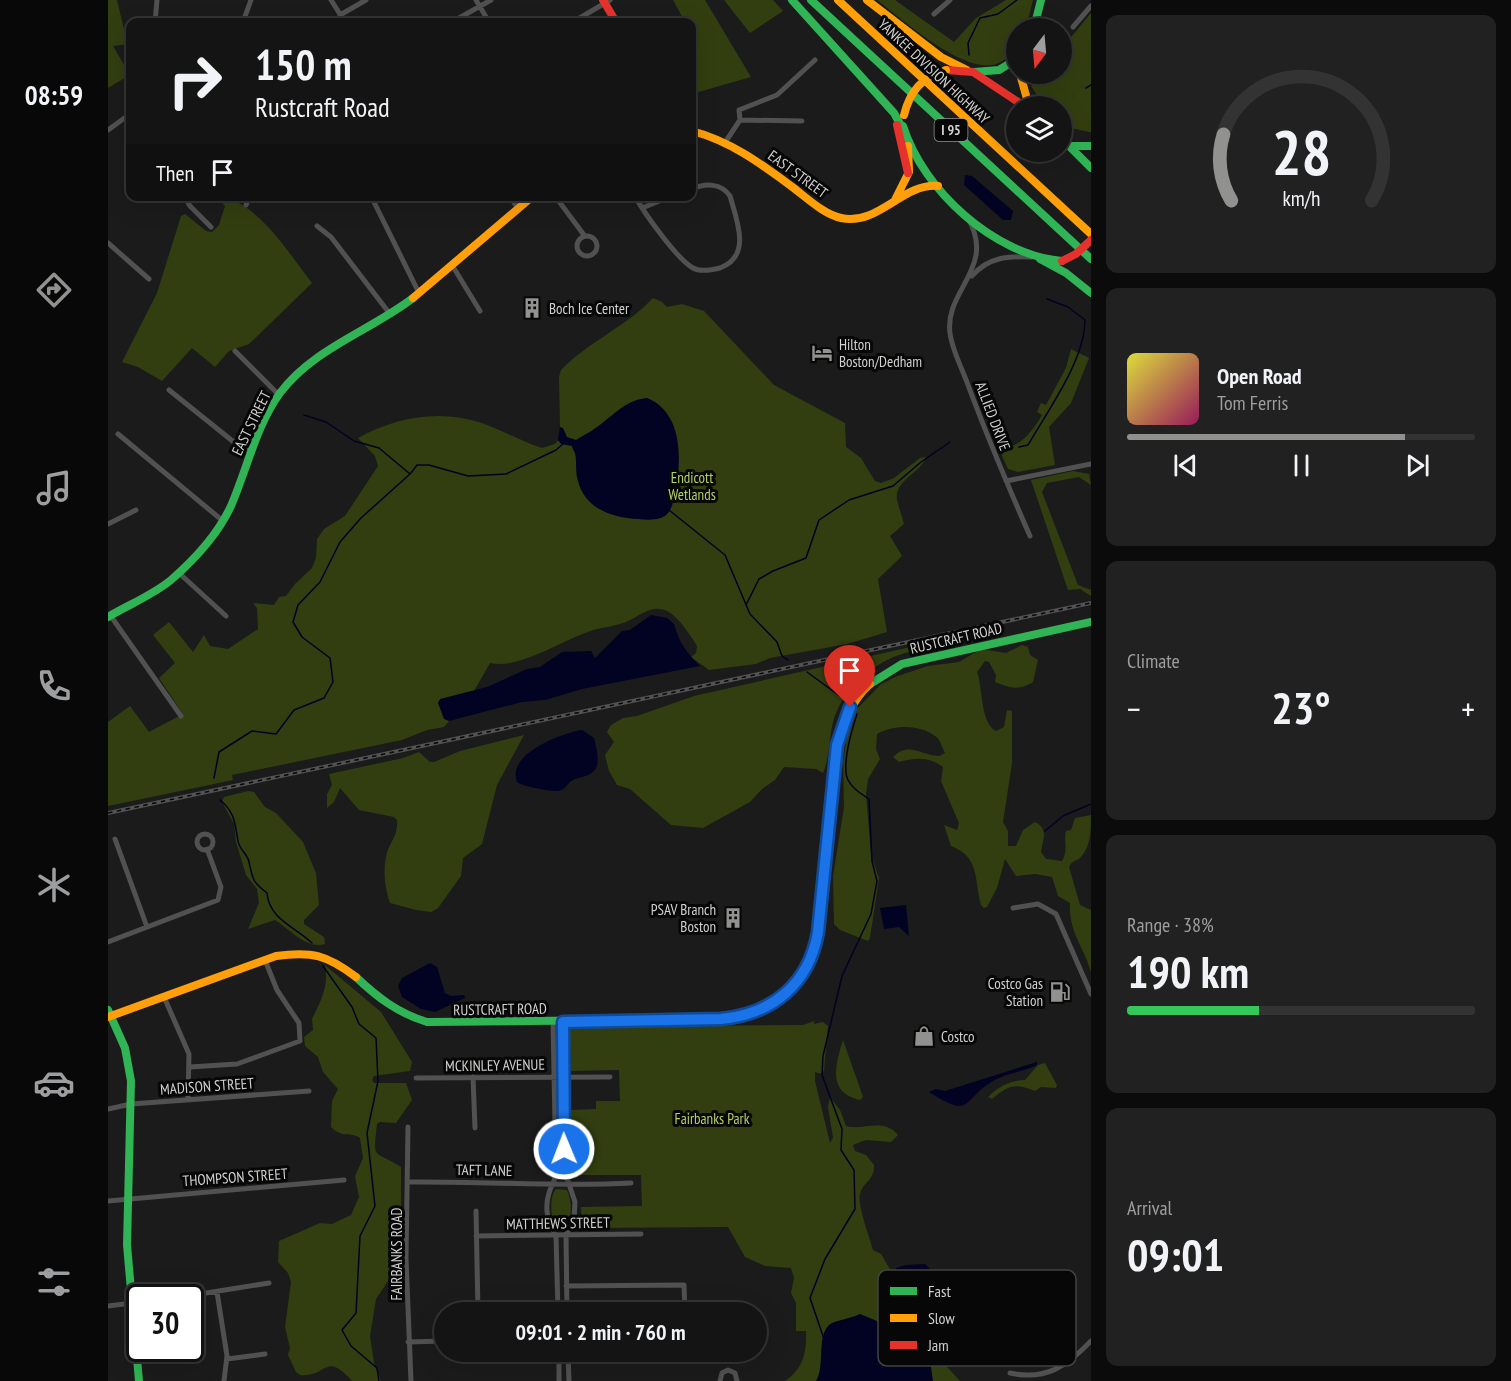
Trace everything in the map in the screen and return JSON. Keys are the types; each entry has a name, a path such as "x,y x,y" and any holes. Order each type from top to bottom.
{"main road":[{"path":"792,0 887,107 918,160 938,186 994,235 1066,273 1091,293"},
{"name":"YANKEE DIVISION HIGHWAY","path":"811,0 1091,260"},
{"name":"YANKEE DIVISION HIGHWAY","path":"838,0 1091,234"},
{"path":"867,0 938,56 970,71 1009,96"},
{"path":"1036,18 1041,0"},
{"path":"606,1 614,18"},
{"path":"890,206 900,194 908,173 909,154 904,134 904,115 906,102 915,86 931,74 946,70 999,70 1006,66"},
{"path":"887,107 897,124 908,173"},
{"name":"EAST STREET","path":"696,132 726,141 836,216 862,219 878,213 920,188 938,186"},
{"path":"1072,145 1077,148 1091,146"},
{"path":"1072,149 1091,168"},
{"name":"EAST STREET","path":"109,616 144,598 179,573 210,540 223,521 251,452 279,395 300,373 338,343 390,314 419,293 528,201"},
{"path":"1036,258 1062,261 1082,250 1091,240"},
{"name":"RUSTCRAFT ROAD","path":"109,1014 294,952 326,956 349,970 389,1007 419,1021 445,1023 563,1022 734,1018 761,1011 784,996 803,975 816,945 837,745 842,725 855,699 878,677 912,661 1091,622"},
{"path":"109,1014 128,1059 131,1104 127,1198 134,1284"},
{"path":"138,1362 139,1381"}],"street":[{"path":"155,18 157,0"},
{"path":"244,18 251,0"},
{"path":"331,0 342,18"},
{"path":"340,15 366,0"},
{"path":"476,0 487,18"},
{"path":"459,18 491,0"},
{"path":"934,14 950,0"},
{"path":"579,18 606,1"},
{"path":"1073,27 1091,6"},
{"path":"726,141 740,120 739,110 777,95 815,60"},
{"path":"108,130 126,117"},
{"path":"740,120 802,121"},
{"path":"638,201 686,263 694,269 706,270 730,263 738,254 741,242 730,196 726,190 716,185 696,187"},
{"path":"187,201 211,227"},
{"path":"246,205 248,201"},
{"path":"373,201 419,293"},
{"path":"513,201 518,210"},
{"path":"559,201 584,236 594,237 598,243 597,250 589,256 582,255 578,250 579,240 584,236"},
{"path":"642,208 660,201"},
{"name":"ALLIED DRIVE","path":"957,204 968,220 975,237 976,257 969,279 953,307 950,334 1030,537"},
{"path":"317,226 331,237 390,314"},
{"path":"108,243 149,279"},
{"name":"ALLIED DRIVE","path":"969,279 981,267 999,258 1036,258"},
{"path":"452,265 480,310"},
{"path":"235,351 279,395"},
{"path":"169,390 240,447 251,452"},
{"path":"118,434 223,521"},
{"path":"1006,481 1091,464"},
{"path":"108,524 136,510"},
{"path":"179,573 226,616"},
{"path":"109,616 181,716"},
{"path":"115,839 147,927"},
{"path":"108,942 218,900 222,887 207,849"},
{"path":"1013,908 1038,904 1056,914 1091,994"},
{"path":"190,1067 237,1064 300,1041 298,1023 278,990 265,960"},
{"path":"164,997 187,1047 190,1067 188,1100"},
{"path":"554,1022 556,1174 548,1197 547,1219 556,1236 558,1302"},
{"path":"563,1022 565,1172 574,1194 575,1212 566,1236 567,1302"},
{"path":"472,1077 475,1128"},
{"name":"MCKINLEY AVENUE","path":"416,1078 610,1077"},
{"name":"MADISON STREET","path":"108,1108 131,1104 309,1091"},
{"name":"FAIRBANKS ROAD","path":"408,1127 408,1342 411,1381"},
{"name":"THOMPSON STREET","path":"108,1201 344,1180"},
{"name":"TAFT LANE","path":"408,1182 509,1181 552,1185 631,1183"},
{"path":"476,1210 478,1302"},
{"name":"MATTHEWS STREET","path":"476,1236 641,1234"},
{"path":"204,1295 269,1283"},
{"path":"558,1286 684,1285 685,1302"},
{"path":"217,1293 227,1359 225,1381"},
{"path":"108,1306 126,1303"},
{"path":"408,1342 434,1341"},
{"path":"1076,1355 1091,1341"},
{"path":"227,1359 265,1354"},
{"path":"559,1362 559,1381"},
{"path":"568,1362 569,1381"},
{"path":"1010,1373 1032,1381 1047,1377 1065,1366"},
{"path":"720,1381 722,1373 727,1370 735,1373 737,1381"}],"green space":[{"path":"108,0 117,0 126,44 113,46 126,68 126,77 108,88"},
{"path":"673,0 705,0 751,77 696,93 696,18 683,18"},
{"path":"724,0 773,0 783,11 750,33"},
{"path":"877,0 895,0 954,42 976,18 1006,0 1033,0 1028,18 1006,18 1006,58 996,64 983,65 967,61 951,54 917,32"},
{"path":"1091,13 1091,132 1072,128 1072,96 1038,96 1031,86 1033,84 1072,84 1072,36"},
{"path":"221,201 233,201 245,206 258,217 282,243 312,283 249,344 229,351 215,367 192,348 162,381 138,367 122,362 157,293 181,216 185,214 206,231 212,232 219,225 225,206"},
{"name":"Endicott Wetlands","path":"653,298 667,307 682,304 704,311 774,385 845,423 846,447 861,458 875,481 881,483 894,478 920,458 926,457 897,493 904,524 890,536 902,556 878,579 887,632 847,644 770,658 756,664 709,670 691,657 696,653 697,646 680,622 667,611 651,610 613,626 585,633 515,662 490,663 470,698 444,727 427,730 402,740 232,775 233,780 108,806 108,722 130,706 149,732 183,714 159,678 175,663 153,635 169,622 193,652 204,635 210,646 228,649 258,629 257,608 253,603 274,605 279,597 286,596 312,568 316,558 317,539 324,529 345,516 378,466 375,456 358,438 403,420 450,416 482,423 542,448 555,444 564,433 560,427 559,377 561,370"},
{"path":"1071,349 1089,358 1071,403 1049,427 1055,465 1018,472 1008,469 999,449 1013,446 1025,438 1034,427 1042,415 1037,412 1041,403 1046,405 1066,368"},
{"path":"1073,471 1089,474 1091,485 1079,477 1047,483 1042,492 1078,585 1091,590 1091,596 1080,589 1068,590 1031,480"},
{"path":"946,639 936,646 905,653 888,660 858,681 837,711 823,773 816,769 784,767 775,780 762,789 750,802 703,828 671,825 630,789 617,785 609,771 605,755 614,742 607,732 611,725 623,718 637,716 694,696"},
{"path":"1022,645 1028,647 1030,655 1038,660 1033,682 1014,688 995,682 996,675 989,662 985,661 977,672 987,721 991,727 996,731 1004,727 1007,710 1012,711 1012,763 1003,822 1008,831 1008,846 1016,846 1023,830 1035,822 1044,831 1041,852 1046,859 1062,861 1065,853 1066,831 1071,830 1075,818 1091,815 1088,844 1084,854 1072,862 1069,867 1080,905 1091,910 1091,972 1071,922 1070,903 1058,896 1052,877 1035,874 1016,876 1005,859 997,888 987,907 984,908 981,905 971,863 967,856 951,846 944,825 957,830 959,823 941,781 943,767 927,760 899,762 893,757 905,750 916,750 939,756 945,753 937,737 921,729 906,727 877,734 876,749 880,759 868,779 866,794 871,855 879,878 870,938 868,941 840,930 834,924 833,876 844,807 843,762 850,716 880,685 895,677 928,666 959,662 981,649 1006,653"},
{"path":"524,735 497,785 482,844 463,858 461,876 438,908 431,912 390,903 386,890 385,868 397,820 394,817 359,810 340,788 334,802 327,808 327,794 332,785 329,774 403,758 419,752 430,762 434,762 460,751"},
{"path":"248,791 254,792 265,807 276,813 303,842 316,873 319,905 304,920 304,924 324,937 325,944 311,944 275,920 248,929 259,903 257,889 246,875 236,842 234,824 222,802 224,797"},
{"path":"325,965 381,1012 412,1062 410,1071 374,1076 372,1080 374,1083 406,1083 412,1100 396,1123 380,1122 377,1124 375,1150 380,1156 401,1167 401,1222 394,1272 376,1299 370,1336 374,1363 381,1381 352,1381 336,1367 331,1366 316,1373 300,1375 296,1372 288,1355 290,1348 285,1327 291,1282 288,1273 278,1262 279,1241 320,1223 332,1224 351,1215 359,1197 355,1176 363,1158 360,1138 339,1133 331,1127 332,1101 338,1089 323,1072 318,1057 305,1046 304,1037 313,1030 312,1019 325,987"},
{"name":"Fairbanks Park","path":"814,1021 814,1024 823,1022 828,1026 824,1070 822,1074 815,1072 815,1081 830,1143 833,1138 828,1107 830,1097 840,1110 846,1126 886,1127 898,1135 891,1142 866,1140 853,1145 855,1151 866,1155 874,1165 873,1174 860,1194 862,1213 873,1250 881,1254 890,1270 878,1270 878,1366 946,1366 960,1381 785,1381 796,1371 803,1359 806,1339 806,1331 796,1331 796,1303 791,1293 794,1278 791,1268 765,1266 745,1257 728,1227 588,1228 582,1224 581,1207 642,1206 641,1175 577,1175 571,1171 570,1110 596,1109 596,1101 620,1101 619,1070 571,1071 569,1027 803,1025"},
{"path":"843,1040 863,1097 860,1100 842,1091 838,1084 836,1067"},
{"path":"1045,1063 1057,1085 1056,1088 1041,1087 1035,1091 1017,1086 1008,1088 992,1099 988,1097 1005,1085 1025,1080 1038,1065"},
{"path":"556,1189 567,1190 570,1199 571,1210 565,1228 557,1227 553,1219 551,1202"}],"water":[{"path":"965,175 972,176 1013,211 1011,220 1003,220 964,185"},
{"path":"647,398 668,414 677,438 679,466 673,502 668,513 659,519 619,517 601,510 587,499 578,481 576,456 572,446 561,444 558,440 560,427 563,428 567,437 576,440 628,404"},
{"path":"651,615 667,618 674,624 684,647 700,666 582,689 545,700 522,702 449,721 444,719 438,703 440,699 487,687 527,669 540,667 562,652 591,651 595,658 622,631 630,630"},
{"path":"582,730 594,738 598,763 593,772 573,780 558,791 517,782 516,772 520,762 527,754 550,740"},
{"path":"906,905 909,936 899,927 884,929 880,908"},
{"path":"430,963 437,967 445,993 451,996 464,995 465,998 435,1012 421,1009 402,997 398,986 402,978"},
{"path":"1037,1062 1037,1065 993,1081 966,1104 960,1106 953,1105 929,1092 936,1089 945,1091"},
{"path":"925,1264 931,1270 896,1270 896,1268"},
{"path":"860,1314 878,1323 878,1366 930,1366 933,1381 816,1381 819,1375 822,1341 827,1327 832,1323"}],"waterway":[{"path":"969,55 968,43 980,18 998,14 1017,0"},
{"path":"1086,88 1091,85"},
{"path":"1019,447 1028,445 1055,401 1072,368 1083,335 1085,320 1068,307 1047,299"},
{"path":"214,778 219,752 252,731 276,734 294,710 324,698 333,682 330,658 302,637 293,622 298,605 320,582 340,542 361,518 410,474 379,448 354,441 326,422 304,415"},
{"path":"746,605 759,579 806,558 819,520 849,500 893,486 921,462 950,442"},
{"path":"411,473 417,465 429,465 468,476 506,474 556,450 564,443"},
{"path":"669,510 725,555 750,614 777,642 782,656 788,660"},
{"path":"807,672 844,699"},
{"path":"824,1339 810,1298 825,1259 855,1209 854,1170 841,1150 842,1129 822,1075 823,1056 842,976 871,914 877,881 872,861 869,799 852,786 846,774 848,747 857,714"},
{"path":"220,800 231,814 239,844 248,859 252,877 267,893 272,910 312,943"},
{"path":"1045,831 1063,816 1091,804"},
{"path":"323,966 352,1007 359,1024 376,1038 378,1081 367,1133 375,1206 360,1236 356,1313 342,1330 351,1346 377,1368 379,1381"}],"railway":[{"path":"108,813 1091,603"}],"traffic: fast":[{"path":"792,0 894,113 904,131"},
{"path":"811,0 1091,259"},
{"path":"1036,18 1041,0"},
{"path":"974,72 999,70 1006,66"},
{"path":"903,126 913,150 927,173 964,215 987,233 1011,246 1036,256 1062,261"},
{"path":"1072,146 1091,146"},
{"path":"1072,149 1091,168"},
{"path":"1040,259 1066,273 1091,293"},
{"path":"108,617 171,580 197,555 212,536 231,506 264,419 280,393 294,377 326,352 413,298"},
{"path":"870,684 902,664 1091,622"},
{"path":"356,977 389,1004 427,1022 620,1020"},
{"path":"108,1010 125,1048 131,1081 127,1245 139,1381"}],"traffic: slow":[{"path":"838,0 1091,234"},
{"path":"867,0 941,57 967,70"},
{"path":"904,115 918,86 930,77 946,70"},
{"path":"1023,84 1026,96"},
{"path":"696,132 719,141 756,161 821,209 841,218 855,219 867,216 913,191 938,186"},
{"path":"895,200 909,172 908,146"},
{"path":"413,298 527,201"},
{"path":"620,1020 686,1021 736,1017 752,1013 790,991 811,957 822,912 834,762 846,718 870,684"},
{"path":"108,1017 276,956 300,954 319,956 356,977"}],"traffic: jam":[{"path":"603,0 614,18"},
{"path":"946,70 973,72 1009,96"},
{"path":"897,125 908,173"},
{"path":"1062,261 1076,254 1091,240"}],"place":[{"name":"Boch Ice Center","path":"532,308"},
{"name":"Hilton Boston/Dedham","path":"822,353"},
{"name":"PSAV Branch Boston","path":"733,918"},
{"name":"Costco Gas Station","path":"1060,992"},
{"name":"Costco","path":"924,1036"}],"route":[{"path":"564,1149 563,1022 721,1019 744,1016 761,1011 776,1002 800,980 816,945 837,745 850,707"}]}
